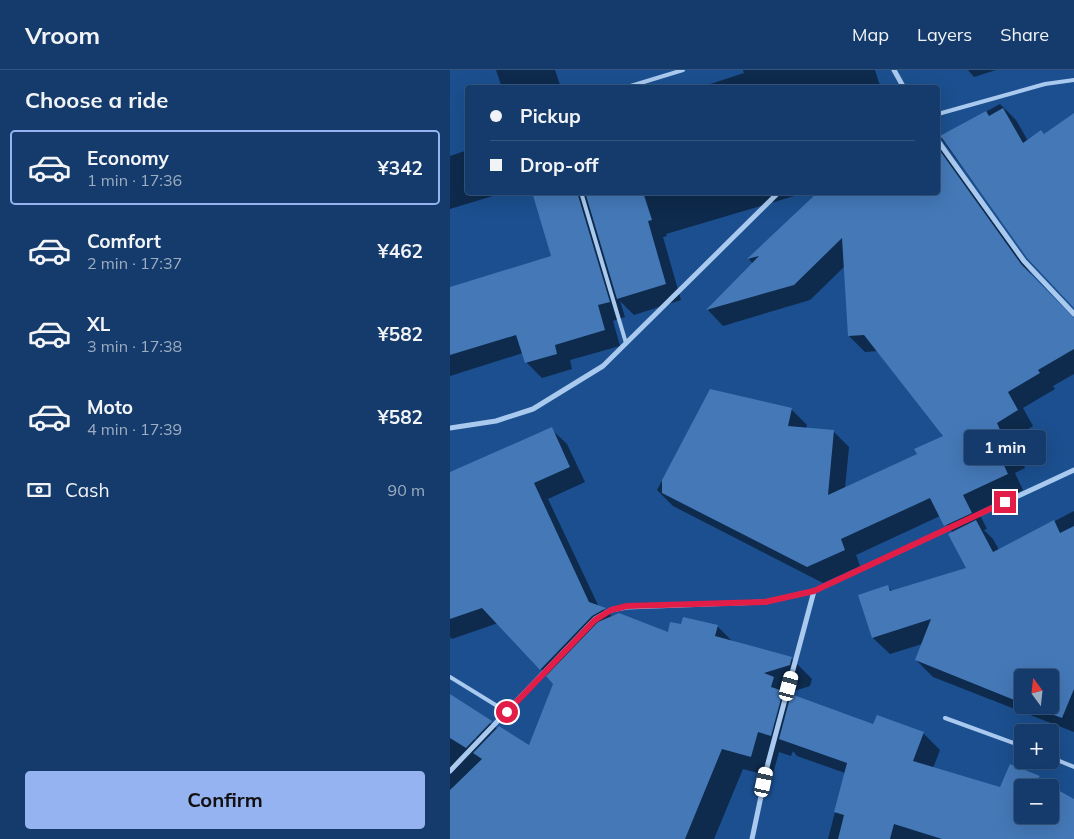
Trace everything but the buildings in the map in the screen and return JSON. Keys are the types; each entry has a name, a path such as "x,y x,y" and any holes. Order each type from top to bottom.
{"street":[{"path":"894,70 902,85"},
{"path":"940,144 1024,261 1074,314"},
{"path":"450,428 496,422 533,408 603,366 776,195"},
{"path":"450,771 595,620 611,610 627,606 765,602 814,591 1074,470"},
{"path":"752,839 768,763 814,591"}],"lane":[{"path":"634,85 683,70"},
{"path":"940,113 1045,84 1074,80"},
{"path":"582,195 626,343"},
{"path":"450,677 507,712"},
{"path":"945,718 1014,743"},
{"path":"1059,760 1074,767"}],"route":[{"path":"507,712 595,620 611,610 627,606 765,602 814,591 1005,502"}]}
